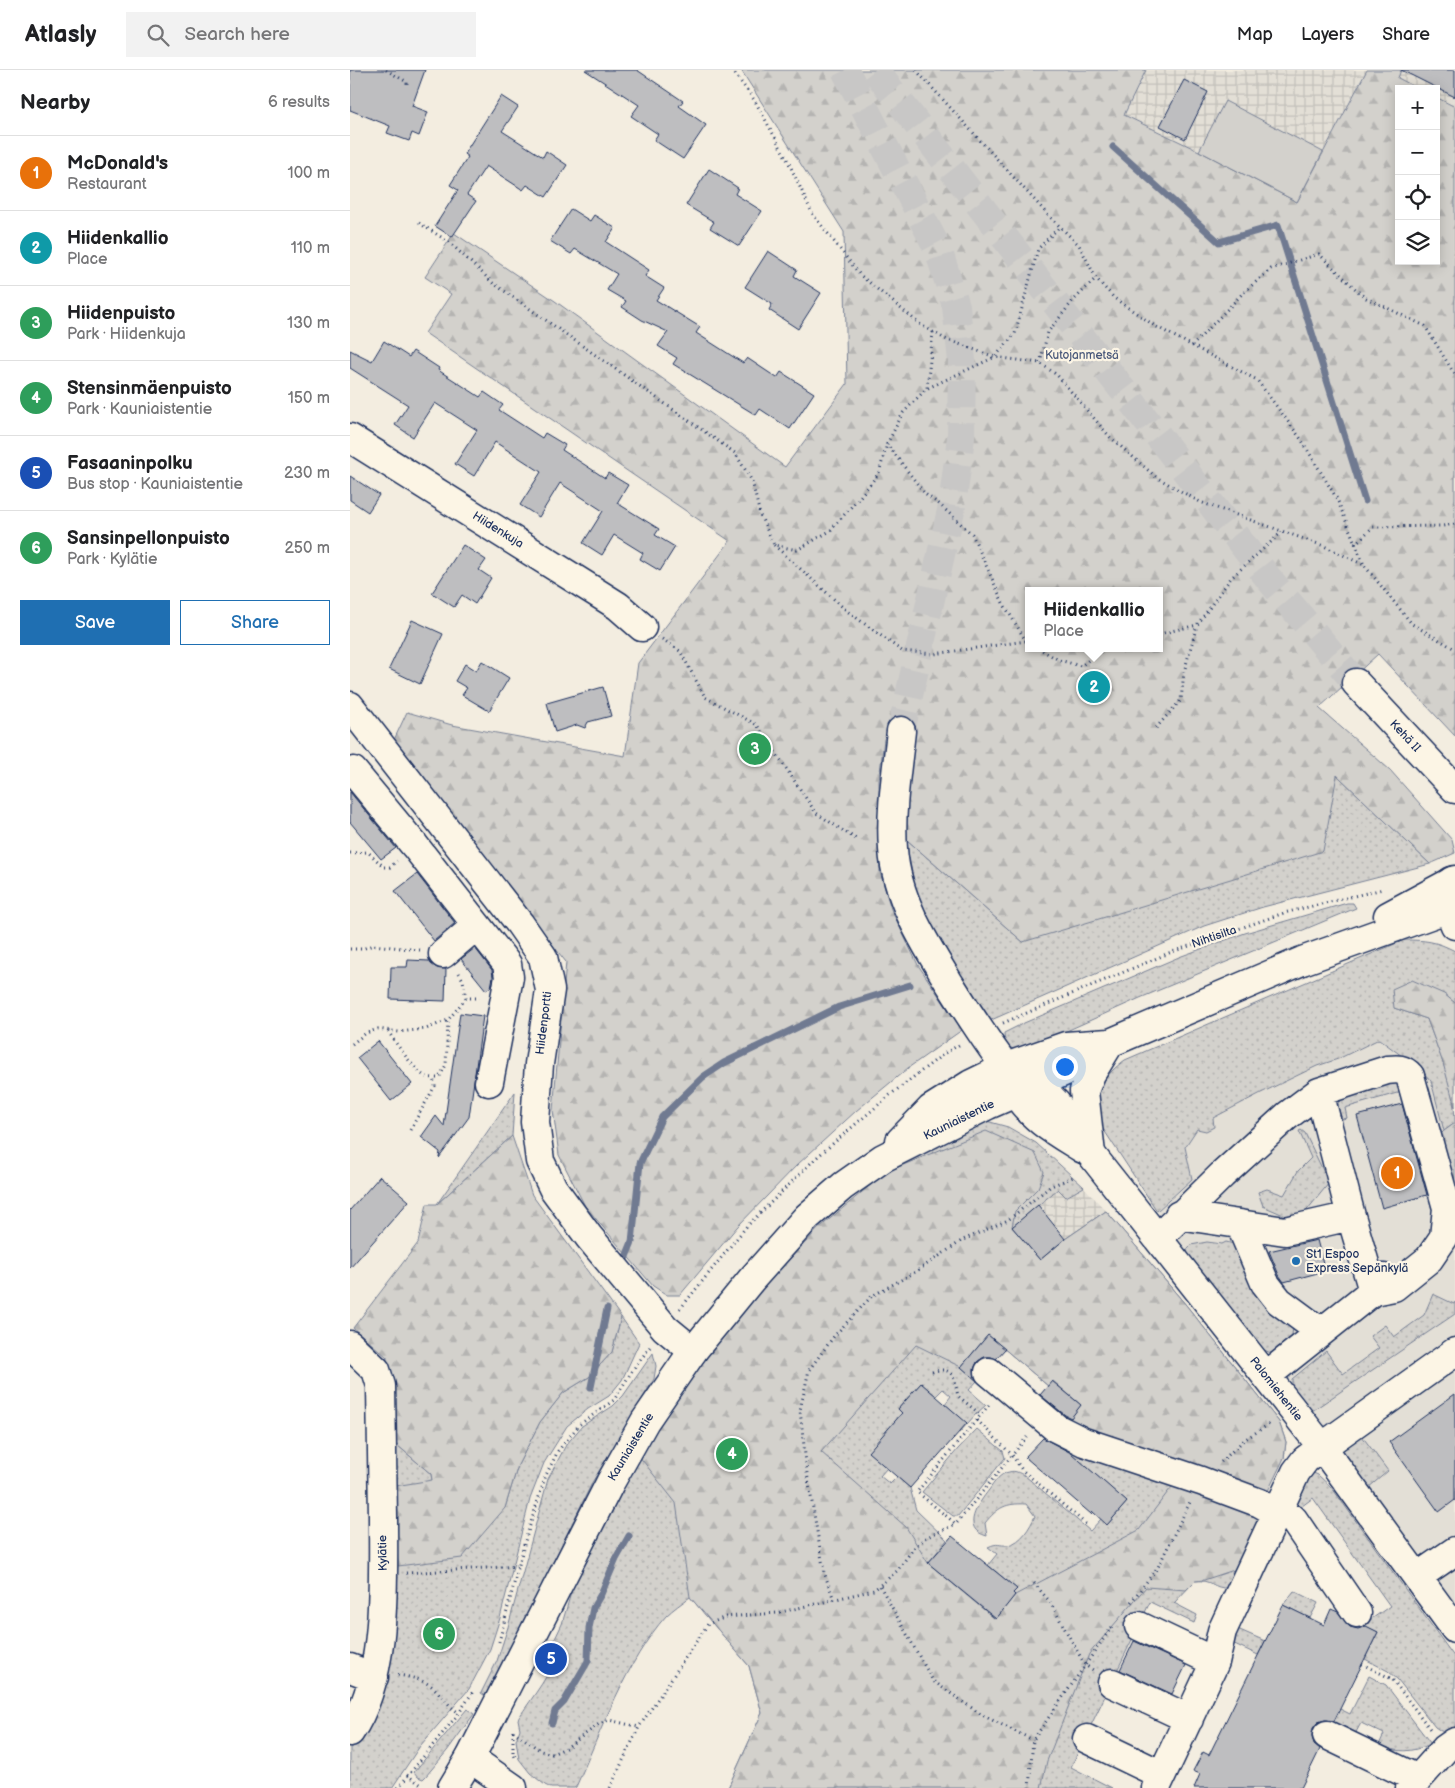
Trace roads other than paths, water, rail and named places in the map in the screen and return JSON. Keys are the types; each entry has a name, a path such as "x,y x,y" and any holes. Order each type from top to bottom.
{"main road":[{"name":"Hiidenkuja","path":"350,438 618,606 642,627"},
{"name":"Kehä II","path":"1356,682 1455,789"},
{"name":"Hiidenportti","path":"350,706 520,924 543,957 550,990 539,1064 534,1122 540,1161 553,1188 589,1237 665,1328 693,1350"},
{"name":"Palomiehentie","path":"901,731 894,800 893,850 902,895 931,954 980,1033 1006,1067 1026,1088 1030,1112 1052,1130 1084,1165 1158,1238 1322,1446 1455,1629"},
{"path":"353,772 413,844 507,964 509,976 489,1082"},
{"path":"413,844 439,820"},
{"path":"1026,1088 1075,1066 1110,1043 1302,961 1453,900"},
{"path":"443,954 476,926"},
{"path":"1006,1067 1066,1046 1110,1043"},
{"path":"1084,1165 1084,1091 1091,1074 1110,1043"},
{"name":"Kauniaistentie","path":"883,1158 931,1109 971,1084 1006,1067"},
{"path":"1158,1238 1179,1215 1287,1116 1319,1092 1387,1070 1405,1070 1410,1076 1447,1208 1444,1237 1429,1259 1394,1287 1373,1291 1266,1376"},
{"name":"Kauniaistentie","path":"452,1788 470,1758 618,1468 645,1421 693,1350 750,1280 807,1217 843,1186 883,1158 988,1104 1026,1088"},
{"path":"1319,1092 1351,1216 1373,1291"},
{"path":"1179,1215 1285,1231 1351,1216"},
{"path":"1240,1224 1265,1283 1279,1301 1322,1332"},
{"name":"Kylätie","path":"350,1345 376,1370 381,1386 384,1597 362,1673 358,1721 350,1732"},
{"path":"1086,1739 1159,1781 1216,1662 1222,1631 1296,1472 1305,1460 1322,1446 1455,1352"},
{"path":"997,1378 1056,1428 1084,1442 1260,1502 1276,1512 1293,1519 1357,1613"},
{"path":"1417,1577 1454,1555"},
{"path":"1127,1618 1216,1662"},
{"path":"1112,1683 1189,1719"},
{"path":"1327,1735 1414,1784 1450,1746"},
{"path":"470,1758 517,1776"}],"waterway":[{"path":"1113,147 1219,242 1278,225 1365,501"},
{"path":"623,1264 632,1242 640,1163 662,1117 703,1077 724,1063 839,1007 910,985"},
{"path":"591,1387 607,1309"},
{"path":"552,1723 555,1711 564,1702 588,1661 589,1628 593,1608 629,1536"}],"tunnel":[{"path":"845,70 938,249 956,306 962,361 961,437 952,506 901,731"},
{"path":"875,70 1269,579 1356,683"}],"place":[{"name":"Hiidenkallio","path":"1094,687"},
{"name":"Hiidenpuisto","path":"755,749"},
{"name":"McDonald's","path":"1397,1173"},
{"name":"St1 Espoo Express Sepänkylä","path":"1296,1261"},
{"name":"Stensinmäenpuisto","path":"732,1454"},
{"name":"Sansinpellonpuisto","path":"439,1634"},
{"name":"Fasaaninpolku","path":"551,1659"}],"park label":[{"name":"Kutojanmetsä","path":"1082,355"}]}
